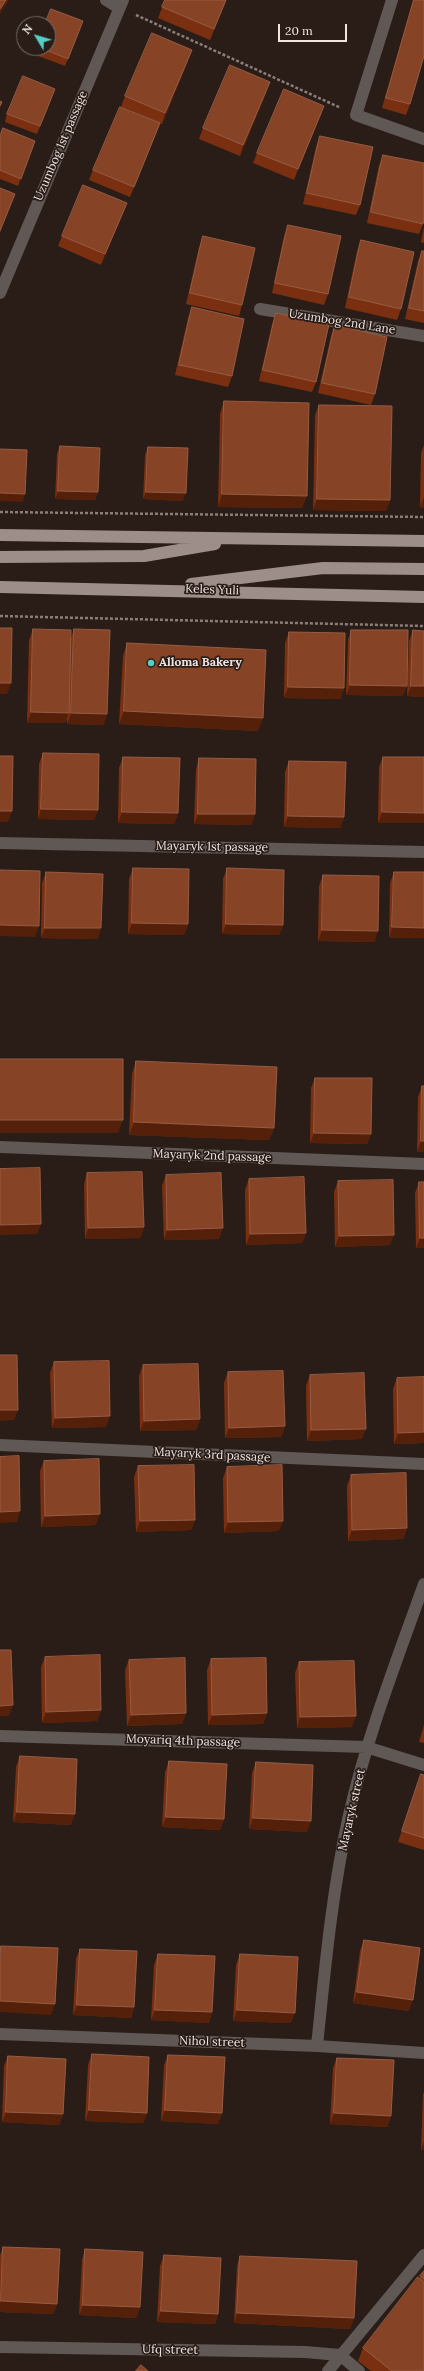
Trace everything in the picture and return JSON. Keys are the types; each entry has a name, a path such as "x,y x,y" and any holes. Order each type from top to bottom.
{"main road":[{"path":"0,534 424,541"},
{"path":"0,557 144,556 244,539"},
{"path":"151,589 323,568 424,568"},
{"name":"Keles Yuli","path":"0,586 424,597"}],"street":[{"path":"106,0 121,4"},
{"path":"392,0 356,115 424,138"},
{"name":"Uzumbog 1st passage","path":"0,293 121,4"},
{"name":"Uzumbog 2nd Lane","path":"260,309 424,336"},
{"name":"Mayaryk 1st passage","path":"0,842 424,852"},
{"name":"Mayaryk 2nd passage","path":"0,1148 424,1164"},
{"name":"Mayaryk 3rd passage","path":"0,1445 424,1464"},
{"name":"Mayaryk street","path":"317,2046 329,1927 349,1815 366,1747 424,1584"},
{"name":"Moyariq 4th passage","path":"0,1736 366,1747 424,1765"},
{"name":"Nihol street","path":"0,2034 317,2046 424,2053"},
{"path":"328,2371 424,2254"},
{"name":"Ufq street","path":"1,2349 305,2352 340,2355"},
{"path":"340,2355 359,2371"}],"path":[{"path":"121,4 356,115"},
{"path":"0,512 424,516"},
{"path":"0,616 424,626"}],"building":[{"path":"0,0 6,0 0,9"},
{"path":"165,0 226,0 214,29 162,7"},
{"path":"414,0 424,0 424,56 410,104 386,98"},
{"path":"51,9 83,21 68,59 56,54 56,16 48,16"},
{"path":"152,33 192,50 165,113 125,96"},
{"path":"230,65 270,82 243,145 203,128"},
{"path":"23,76 55,89 40,126 7,114"},
{"path":"284,89 324,106 298,169 257,153"},
{"path":"120,107 160,123 134,187 93,170"},
{"path":"3,128 35,141 21,179 0,170 0,136"},
{"path":"320,136 373,147 360,205 307,193"},
{"path":"383,155 424,163 423,224 371,212"},
{"path":"83,185 127,203 105,254 62,236"},
{"path":"0,188 15,194 0,231"},
{"path":"288,225 341,236 328,294 275,283"},
{"path":"203,236 255,248 242,305 190,293"},
{"path":"361,240 414,252 401,309 349,297"},
{"path":"422,251 424,251 424,311 409,308"},
{"path":"192,307 244,319 232,376 179,365"},
{"path":"276,313 329,324 316,382 263,370"},
{"path":"335,325 387,337 375,394 322,383"},
{"path":"224,401 309,403 307,496 222,494"},
{"path":"319,405 392,406 390,500 317,499"},
{"path":"60,446 100,448 98,492 58,491"},
{"path":"148,447 188,448 186,493 146,492"},
{"path":"0,449 27,450 25,494 0,493"},
{"path":"0,628 12,628 11,683 0,683"},
{"path":"33,629 71,630 69,713 31,712"},
{"path":"74,629 110,630 107,714 71,713"},
{"path":"351,630 408,630 407,686 350,685"},
{"path":"413,630 424,631 424,686 411,686"},
{"path":"289,632 345,633 344,688 288,687"},
{"path":"127,643 266,650 263,718 124,711"},
{"path":"43,753 99,754 98,810 41,809"},
{"path":"0,756 13,756 12,811 0,811"},
{"path":"123,757 180,758 178,813 122,812"},
{"path":"383,757 424,757 424,813 382,812"},
{"path":"199,758 256,759 255,814 198,814"},
{"path":"289,761 346,762 344,817 288,816"},
{"path":"133,868 189,869 188,924 132,923"},
{"path":"227,868 284,870 283,925 226,924"},
{"path":"0,870 40,871 39,926 0,925"},
{"path":"46,872 103,874 101,928 45,928"},
{"path":"394,872 424,872 424,928 392,927"},
{"path":"323,875 379,876 378,931 322,930"},
{"path":"0,1059 123,1059 123,1120 0,1120"},
{"path":"136,1061 277,1067 274,1128 134,1122"},
{"path":"315,1078 372,1078 371,1134 314,1133"},
{"path":"422,1086 424,1086 424,1141 421,1141"},
{"path":"40,1168 41,1224 0,1225 0,1169"},
{"path":"142,1172 144,1227 88,1228 87,1173"},
{"path":"221,1173 223,1228 167,1230 166,1175"},
{"path":"304,1177 306,1233 250,1234 249,1179"},
{"path":"393,1180 394,1235 339,1236 338,1181"},
{"path":"419,1182 424,1182 424,1238 420,1238"},
{"path":"0,1355 17,1355 18,1410 0,1410"},
{"path":"109,1361 110,1416 55,1418 54,1362"},
{"path":"198,1364 200,1419 144,1421 143,1365"},
{"path":"283,1371 285,1426 229,1428 228,1372"},
{"path":"364,1373 366,1429 311,1430 310,1375"},
{"path":"424,1377 424,1432 398,1433 397,1378"},
{"path":"19,1456 20,1511 0,1512 0,1457"},
{"path":"99,1459 100,1514 45,1516 44,1461"},
{"path":"194,1465 195,1520 140,1521 138,1466"},
{"path":"282,1465 283,1521 228,1522 227,1467"},
{"path":"406,1473 407,1528 352,1530 351,1475"},
{"path":"0,1650 11,1650 13,1705 0,1706"},
{"path":"100,1655 101,1710 46,1712 45,1657"},
{"path":"185,1658 186,1713 131,1715 129,1660"},
{"path":"266,1658 267,1713 212,1715 211,1659"},
{"path":"354,1661 356,1716 300,1717 299,1662"},
{"path":"20,1756 77,1759 75,1814 17,1812"},
{"path":"169,1761 227,1764 224,1819 166,1817"},
{"path":"256,1762 313,1765 311,1821 253,1818"},
{"path":"421,1774 424,1775 424,1838 402,1831"},
{"path":"364,1940 420,1948 413,2000 357,1992"},
{"path":"1,1946 58,1948 55,2004 0,2001"},
{"path":"80,1949 137,1951 134,2007 77,2005"},
{"path":"158,1954 215,1956 212,2012 155,2010"},
{"path":"240,1954 298,1957 295,2013 237,2010"},
{"path":"92,2054 149,2057 147,2113 89,2110"},
{"path":"168,2055 225,2057 222,2113 165,2110"},
{"path":"8,2056 66,2059 63,2114 6,2112"},
{"path":"337,2058 394,2060 391,2116 334,2113"},
{"path":"3,2247 60,2249 57,2304 1,2301"},
{"path":"85,2249 143,2252 140,2307 83,2305"},
{"path":"164,2255 221,2258 218,2314 161,2311"},
{"path":"240,2256 357,2261 354,2318 237,2313"},
{"path":"424,2271 424,2279 420,2276"},
{"path":"418,2277 424,2282 424,2371 392,2371 363,2348"},
{"path":"141,2365 148,2371 136,2371"}],"place":[{"name":"Alloma Bakery","path":"151,663"}]}
